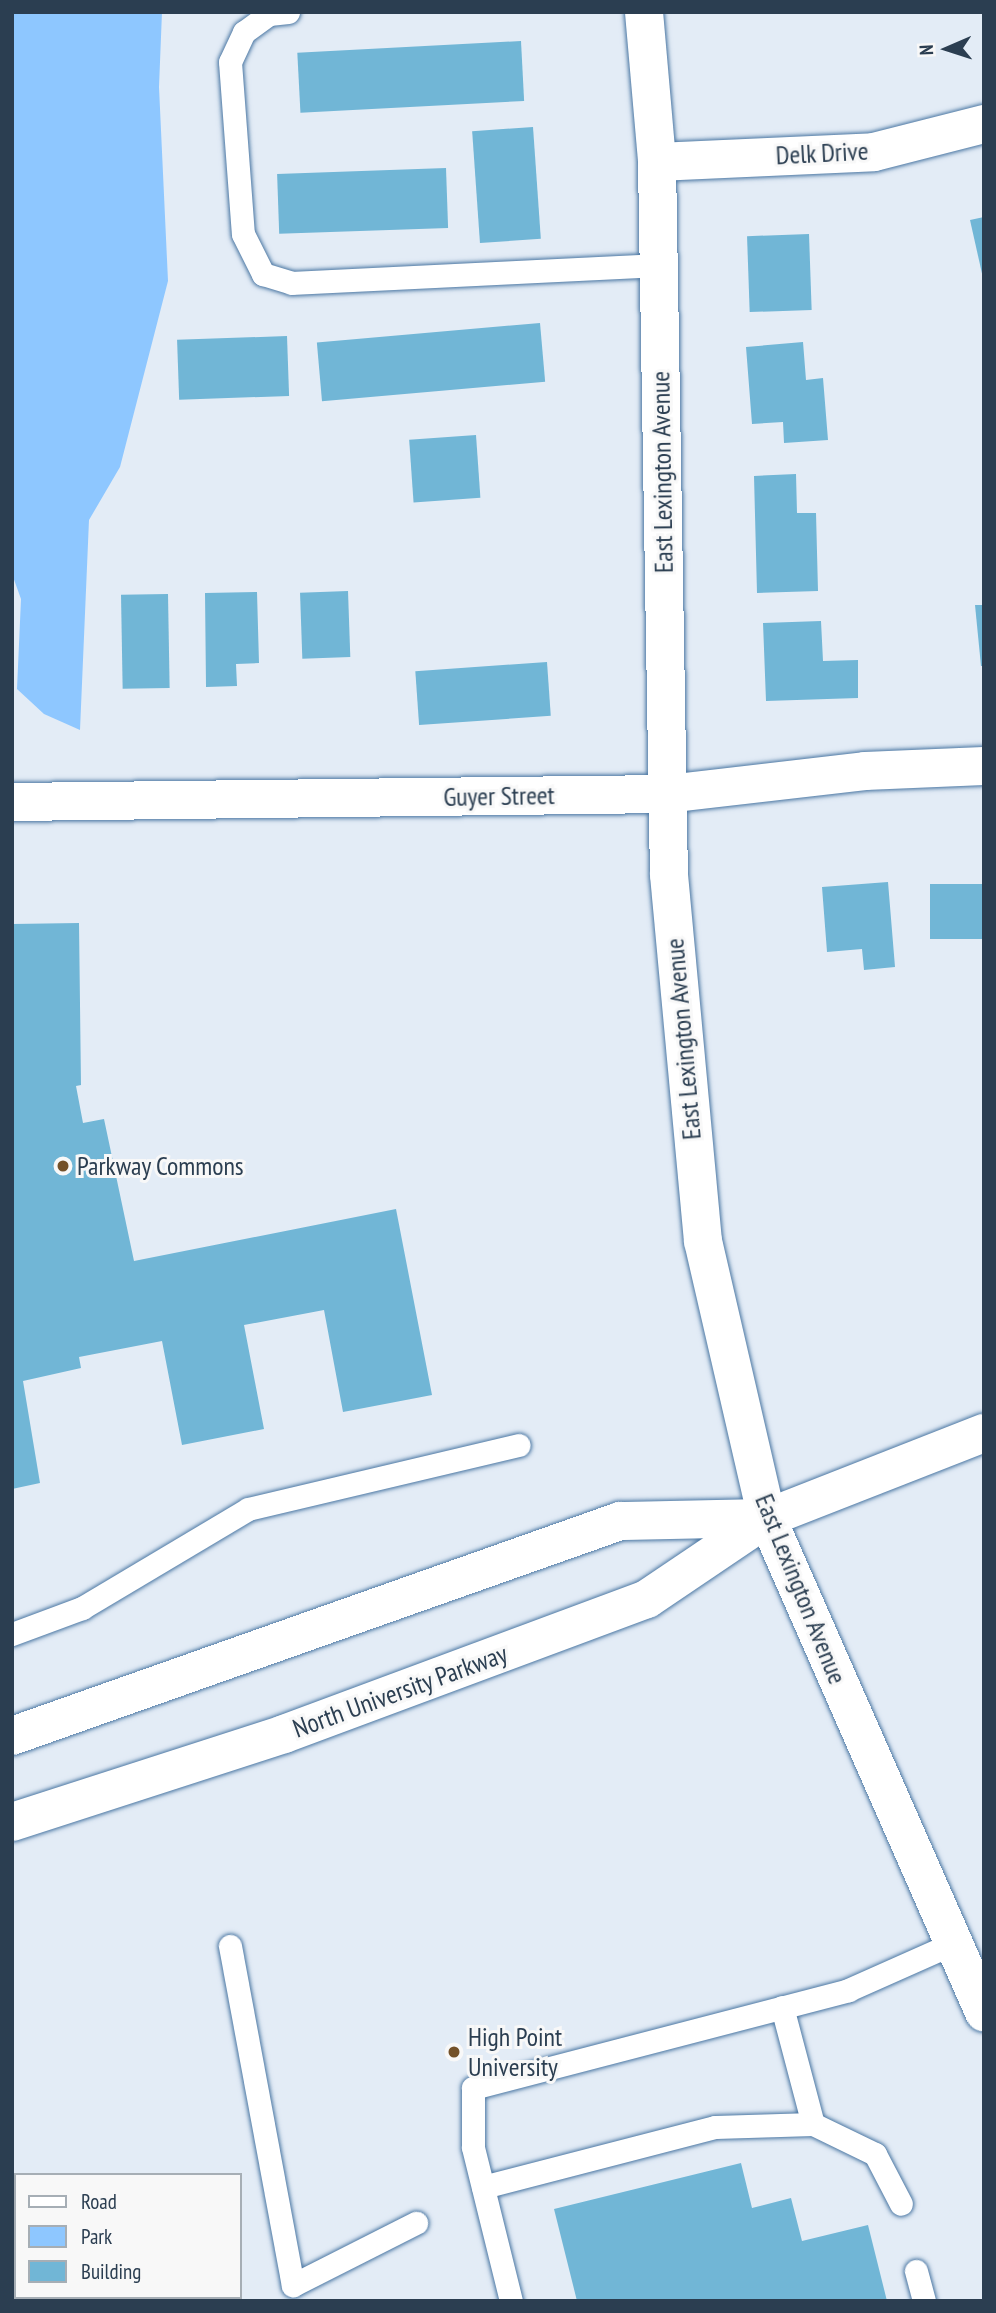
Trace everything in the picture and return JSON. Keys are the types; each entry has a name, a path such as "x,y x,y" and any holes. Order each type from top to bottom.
{"main road":[{"name":"East Lexington Avenue","path":"644,12 657,162 667,794 698,1205 736,1401 767,1518 984,2012"},
{"name":"Delk Drive","path":"657,162 874,152 984,124"},
{"name":"Guyer Street","path":"12,802 667,794 865,771 984,766"},
{"name":"North University Parkway","path":"12,1822 284,1734 648,1599 767,1518 984,1433"},
{"name":"North University Parkway","path":"12,1736 620,1521 767,1518"}],"lane":[{"path":"288,12 269,14 244,32 230,62 243,234 262,274 292,283 659,265"},
{"path":"12,1634 82,1608 248,1509 519,1445"},
{"path":"511,2301 473,2147 473,2088 848,1990 954,1943"},
{"path":"230,1946 293,2285 416,2223"},
{"path":"782,2007 813,2124"},
{"path":"483,2187 715,2127 813,2124 875,2154 901,2204"},
{"path":"916,2271 924,2301"}],"green space":[{"path":"12,12 162,12 159,87 168,281 120,467 89,520 80,730 44,714 17,689 21,599 12,574"}],"building":[{"path":"521,41 524,101 300,113 297,53"},
{"path":"533,127 541,239 480,243 472,131"},
{"path":"446,168 448,228 279,234 277,174"},
{"path":"984,217 984,277 983,278 970,220"},
{"path":"809,234 812,310 750,312 747,236"},
{"path":"540,323 545,382 322,401 317,343"},
{"path":"287,336 289,396 179,400 177,340"},
{"path":"803,342 806,380 823,378 828,440 784,443 783,422 752,424 746,347"},
{"path":"476,435 480,498 414,503 409,440"},
{"path":"796,474 797,513 816,513 818,591 757,593 754,476"},
{"path":"348,591 350,657 302,659 300,593"},
{"path":"257,592 259,663 236,664 237,686 206,687 205,593"},
{"path":"168,594 170,688 123,689 121,595"},
{"path":"975,605 984,605 984,666 981,666"},
{"path":"821,621 823,661 858,660 858,698 766,701 763,623"},
{"path":"547,662 551,716 419,725 415,671"},
{"path":"888,882 895,967 864,970 862,949 827,952 822,887"},
{"path":"930,884 984,884 984,939 930,939"},
{"name":"Parkway Commons","path":"79,923 81,1085 76,1086 83,1123 104,1119 134,1261 396,1209 432,1395 343,1412 324,1310 244,1325 264,1429 182,1445 162,1341 79,1357 81,1368 23,1381 40,1483 12,1489 12,924"},
{"path":"741,2163 752,2208 791,2198 802,2241 868,2225 887,2301 577,2301 554,2209"}],"place":[{"name":"Parkway Commons","path":"63,1166"},
{"name":"High Point University","path":"454,2052"}]}
